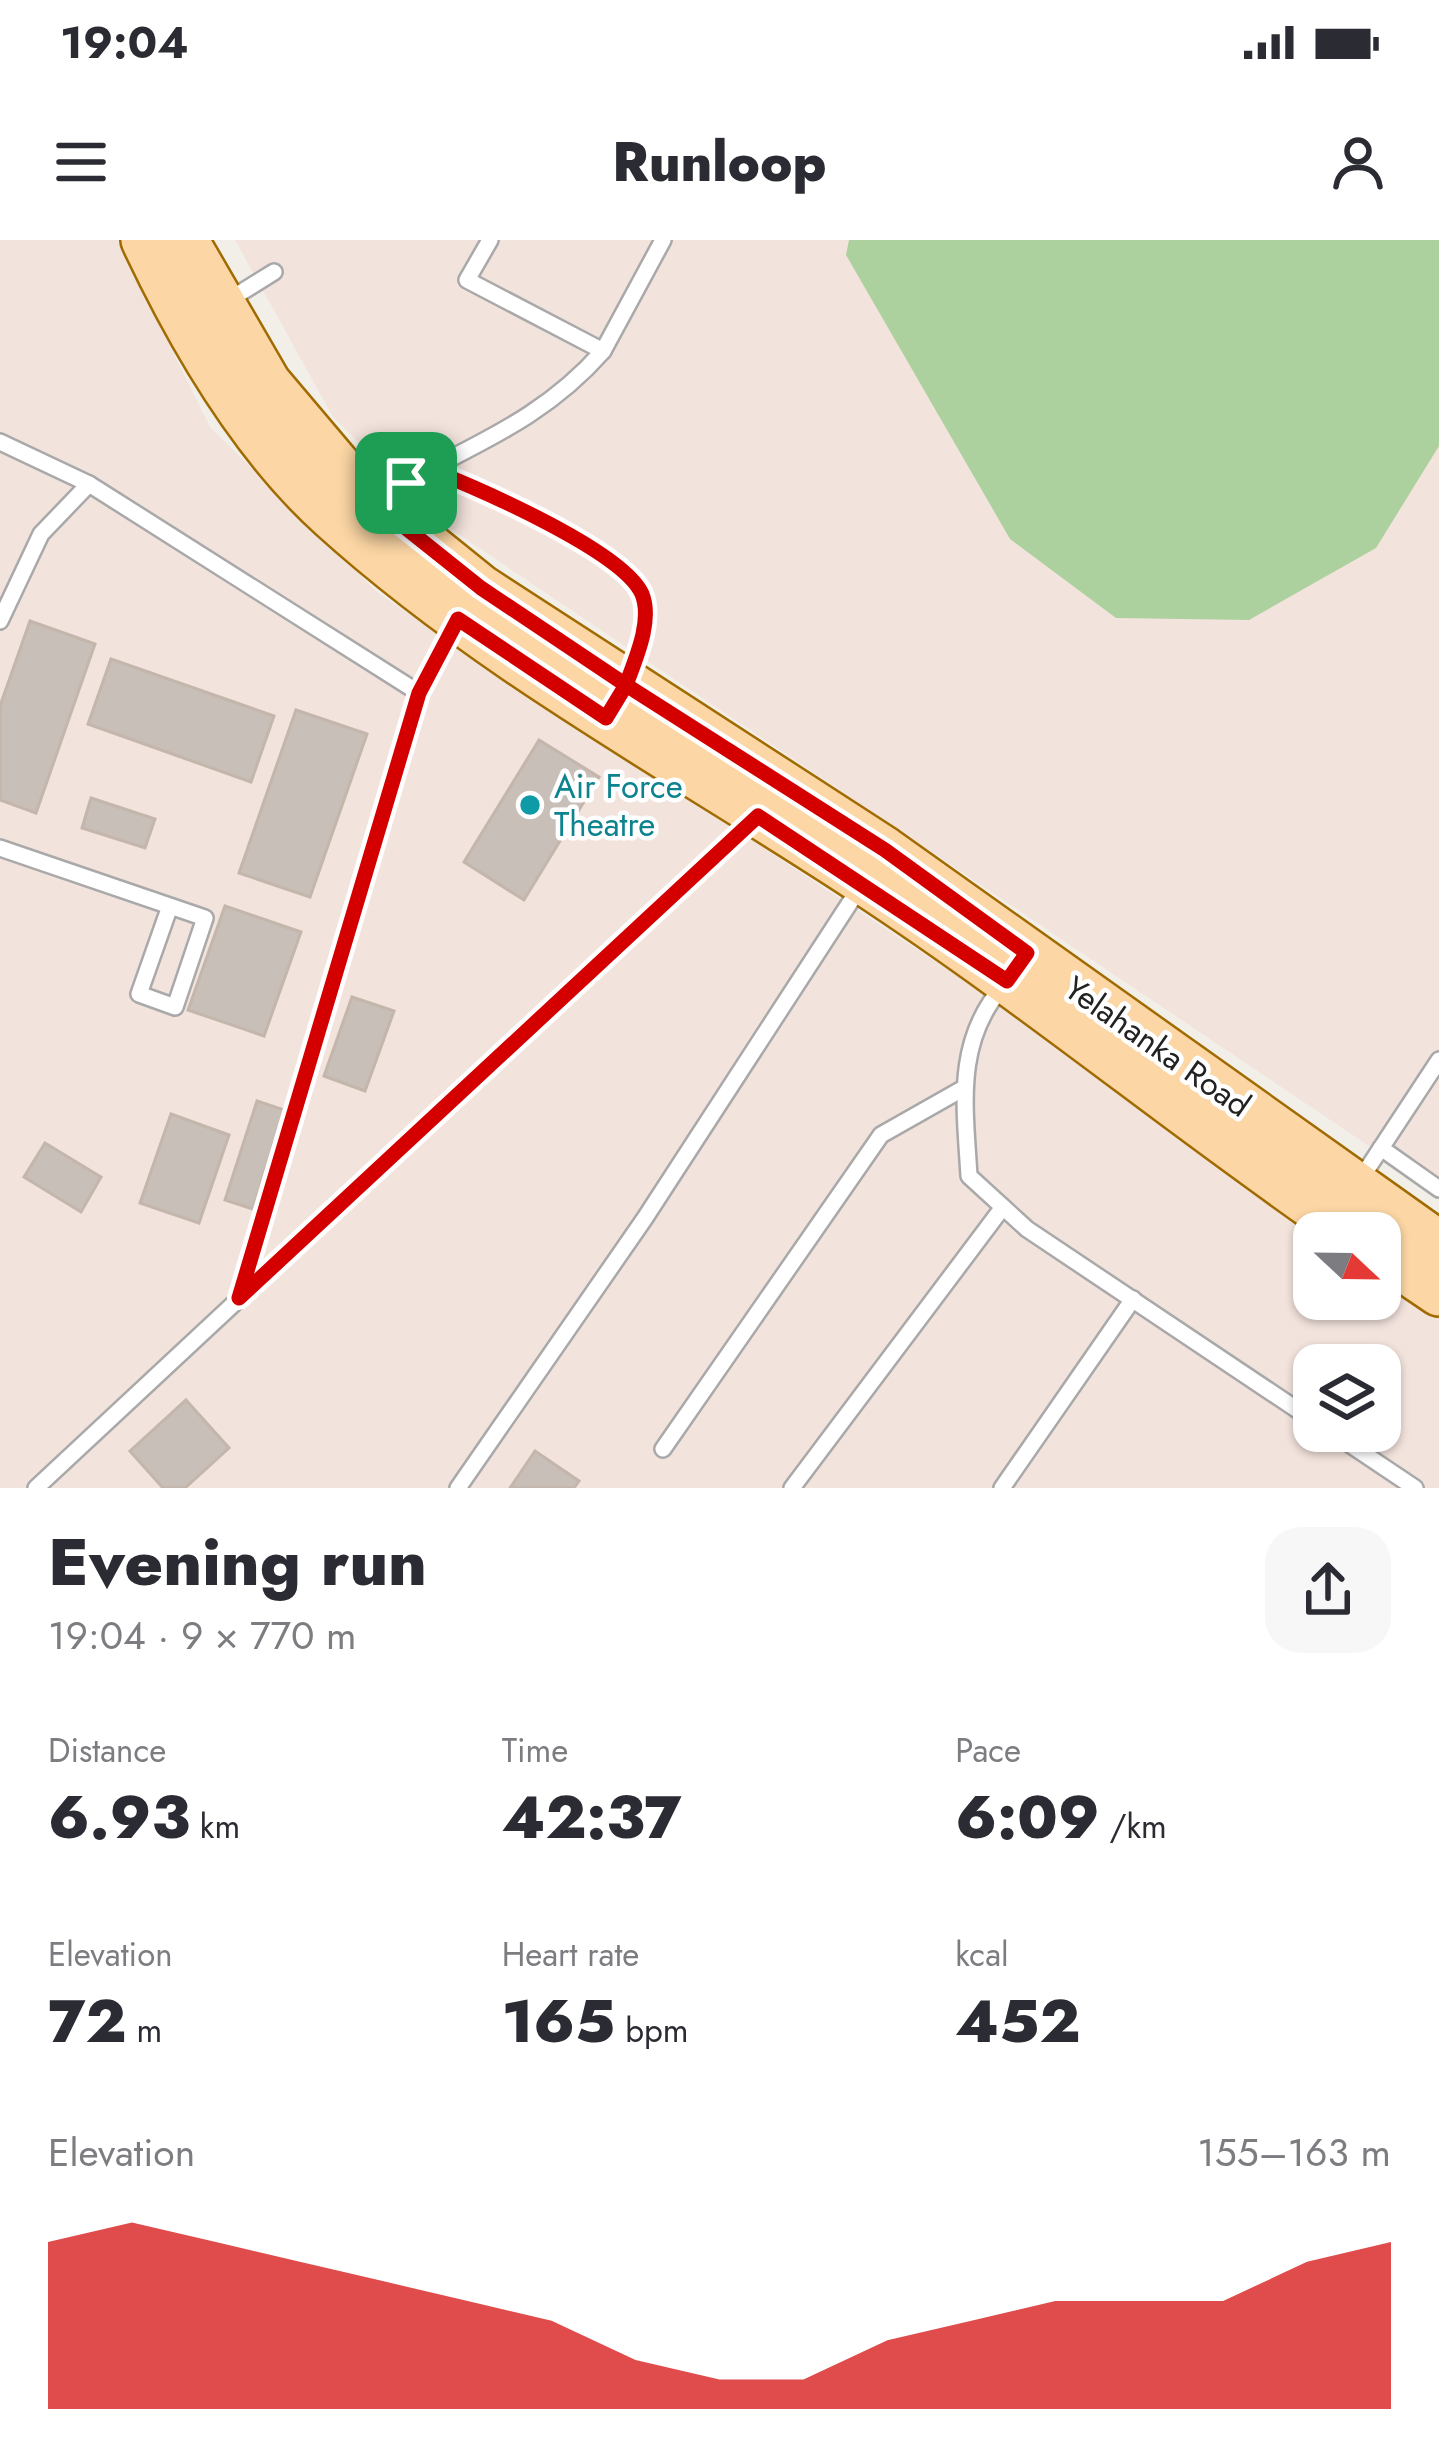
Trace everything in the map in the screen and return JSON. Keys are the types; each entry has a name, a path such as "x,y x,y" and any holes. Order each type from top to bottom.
{"main road":[{"name":"Yelahanka Road","path":"144,240 237,405 329,515 458,619 616,701 768,800 864,882 1017,967"},
{"name":"Yelahanka Road","path":"185,240 268,383 372,501 616,701"},
{"name":"Yelahanka Road","path":"768,800 885,850 1017,967 1345,1212"},
{"name":"Yelahanka Road","path":"1401,1231 1439,1244"},
{"path":"1401,1267 1439,1293"}],"lane":[{"path":"490,240 467,280 603,351"},
{"path":"372,501 533,417 572,387 603,351 663,240"},
{"path":"222,304 274,272"},
{"path":"0,442 89,484 419,693"},
{"path":"434,471 552,527 627,575 642,594 645,615 616,701"},
{"path":"0,621 41,534 89,484"},
{"path":"239,1298 419,693 458,619"},
{"path":"36,1488 768,800"},
{"path":"0,848 206,917 175,1007 140,994 170,906"},
{"path":"458,1488 645,1218 864,882"},
{"path":"1017,967 979,1018 967,1048 964,1088 969,1176 1003,1207 1293,1406"},
{"path":"1347,1212 1381,1148 1439,1060"},
{"path":"663,1449 880,1135 964,1088"},
{"path":"1381,1148 1439,1189"},
{"path":"792,1488 1003,1207"},
{"path":"1002,1488 1133,1299"},
{"path":"1361,1452 1415,1488"}],"shaded area":[{"path":"0,240 118,240 210,427 379,594 962,979 1297,1212 1293,1212 1293,1320 1401,1320 1401,1285 1439,1311 1439,1488 0,1488"},
{"path":"235,240 1439,240 1439,1193 433,517 333,417"}],"green space":[{"path":"849,240 1439,240 1439,446 1376,548 1249,620 1116,618 1010,539 846,255"}],"building":[{"path":"30,621 95,644 36,813 0,800 0,706"},
{"path":"111,659 274,716 251,782 88,724"},
{"path":"296,710 367,734 310,897 239,873"},
{"path":"539,740 599,777 524,900 464,862"},
{"path":"91,798 155,819 145,848 82,828"},
{"path":"225,906 301,932 264,1036 188,1010"},
{"path":"352,997 394,1011 365,1091 324,1076"},
{"path":"257,1101 284,1110 253,1209 225,1200"},
{"path":"171,1114 229,1135 199,1223 140,1203"},
{"path":"45,1143 101,1177 81,1212 24,1177"},
{"path":"186,1400 229,1448 185,1488 163,1488 130,1451"},
{"path":"535,1451 579,1481 574,1488 510,1488"}],"place":[{"name":"Air Force Theatre","path":"530,805"}],"route":[{"path":"406,483 372,501 481,588 626,685 606,718 458,619 419,693 239,1298 758,816 1007,981 1027,953 885,850 626,685 645,615 642,594 611,562 468,484 434,471 406,483"}]}
